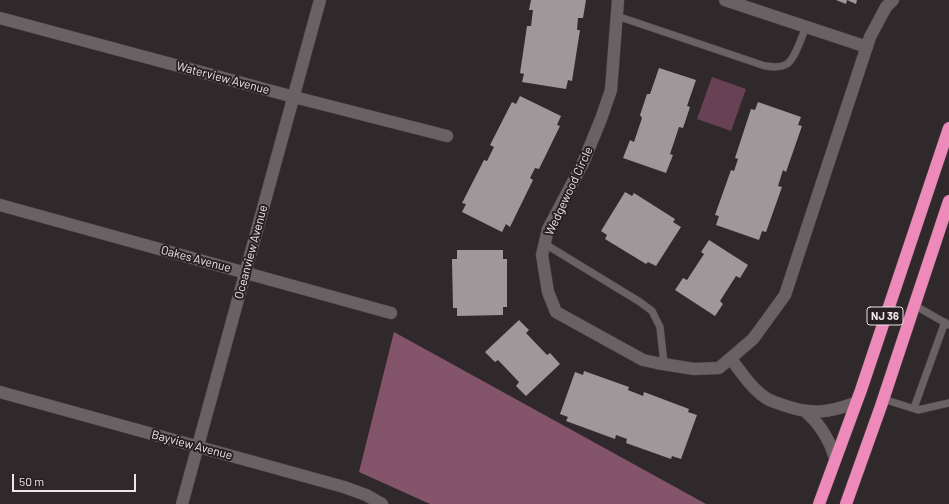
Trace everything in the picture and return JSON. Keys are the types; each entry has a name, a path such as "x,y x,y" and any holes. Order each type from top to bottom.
{"highway":[{"name":"NJ 36","path":"819,504 949,128"},
{"name":"NJ 36","path":"846,504 883,399 949,201"}],"street":[{"name":"Oceanview Avenue","path":"182,504 320,0"},
{"name":"Wedgewood Circle","path":"618,0 611,90 583,163 548,229 542,255 548,292 556,312 642,360 694,369 719,368 731,359 753,340 785,295 870,37 886,7 893,0"},
{"path":"725,0 867,47"},
{"name":"Waterview Avenue","path":"0,18 294,97 447,136"},
{"name":"Oakes Avenue","path":"0,205 391,313"},
{"path":"731,359 766,399 798,410 817,412 837,410 855,403"},
{"name":"Bayview Avenue","path":"0,392 344,487 366,495 382,504"},
{"path":"805,411 821,427 832,447 835,458"}],"lane":[{"path":"617,16 765,66 776,67 788,64 794,55 806,27"},
{"path":"545,244 634,298 652,311 660,327 664,364"},
{"path":"914,305 947,323 914,408"},
{"path":"883,399 918,410 949,403"}],"shaded area":[{"path":"712,77 746,89 731,131 697,119"},
{"path":"394,332 706,504 430,504 359,472"}],"building":[{"path":"531,0 586,0 583,18 578,18 577,30 580,30 572,81 568,80 566,89 522,82 524,74 520,73 527,26 531,26 533,10 529,10"},
{"path":"836,0 847,0 846,4"},
{"path":"847,0 857,0 856,4"},
{"path":"659,68 696,80 687,106 690,107 683,128 679,127 670,154 673,155 666,173 623,158 630,140 634,142 642,118 640,115 647,94 650,94"},
{"path":"520,96 561,116 557,125 560,126 539,169 535,168 530,178 533,180 510,227 506,224 502,232 462,212 466,204 462,203 484,160 487,161 494,147 490,145 512,102 516,104"},
{"path":"758,102 801,117 798,125 802,126 786,172 783,170 778,186 782,187 766,232 762,231 759,240 716,225 719,216 715,215 731,170 734,171 738,159 735,158 751,109 755,110"},
{"path":"625,192 632,196 634,193 675,219 673,222 681,227 656,266 648,262 646,264 605,239 607,235 601,231"},
{"path":"709,240 748,265 740,278 736,276 720,301 723,304 715,316 675,290 683,278 687,280 704,254 701,252"},
{"path":"457,250 503,250 503,259 507,259 507,307 503,307 503,315 457,316 457,308 453,308 452,259 457,259"},
{"path":"519,320 529,330 526,333 547,355 550,353 560,364 526,396 516,386 519,382 498,360 495,362 485,352"},
{"path":"584,371 629,387 628,390 643,396 644,392 689,409 688,412 697,415 681,459 672,456 671,459 626,443 627,439 616,435 615,439 566,421 568,417 560,414 575,372 583,375"}]}
